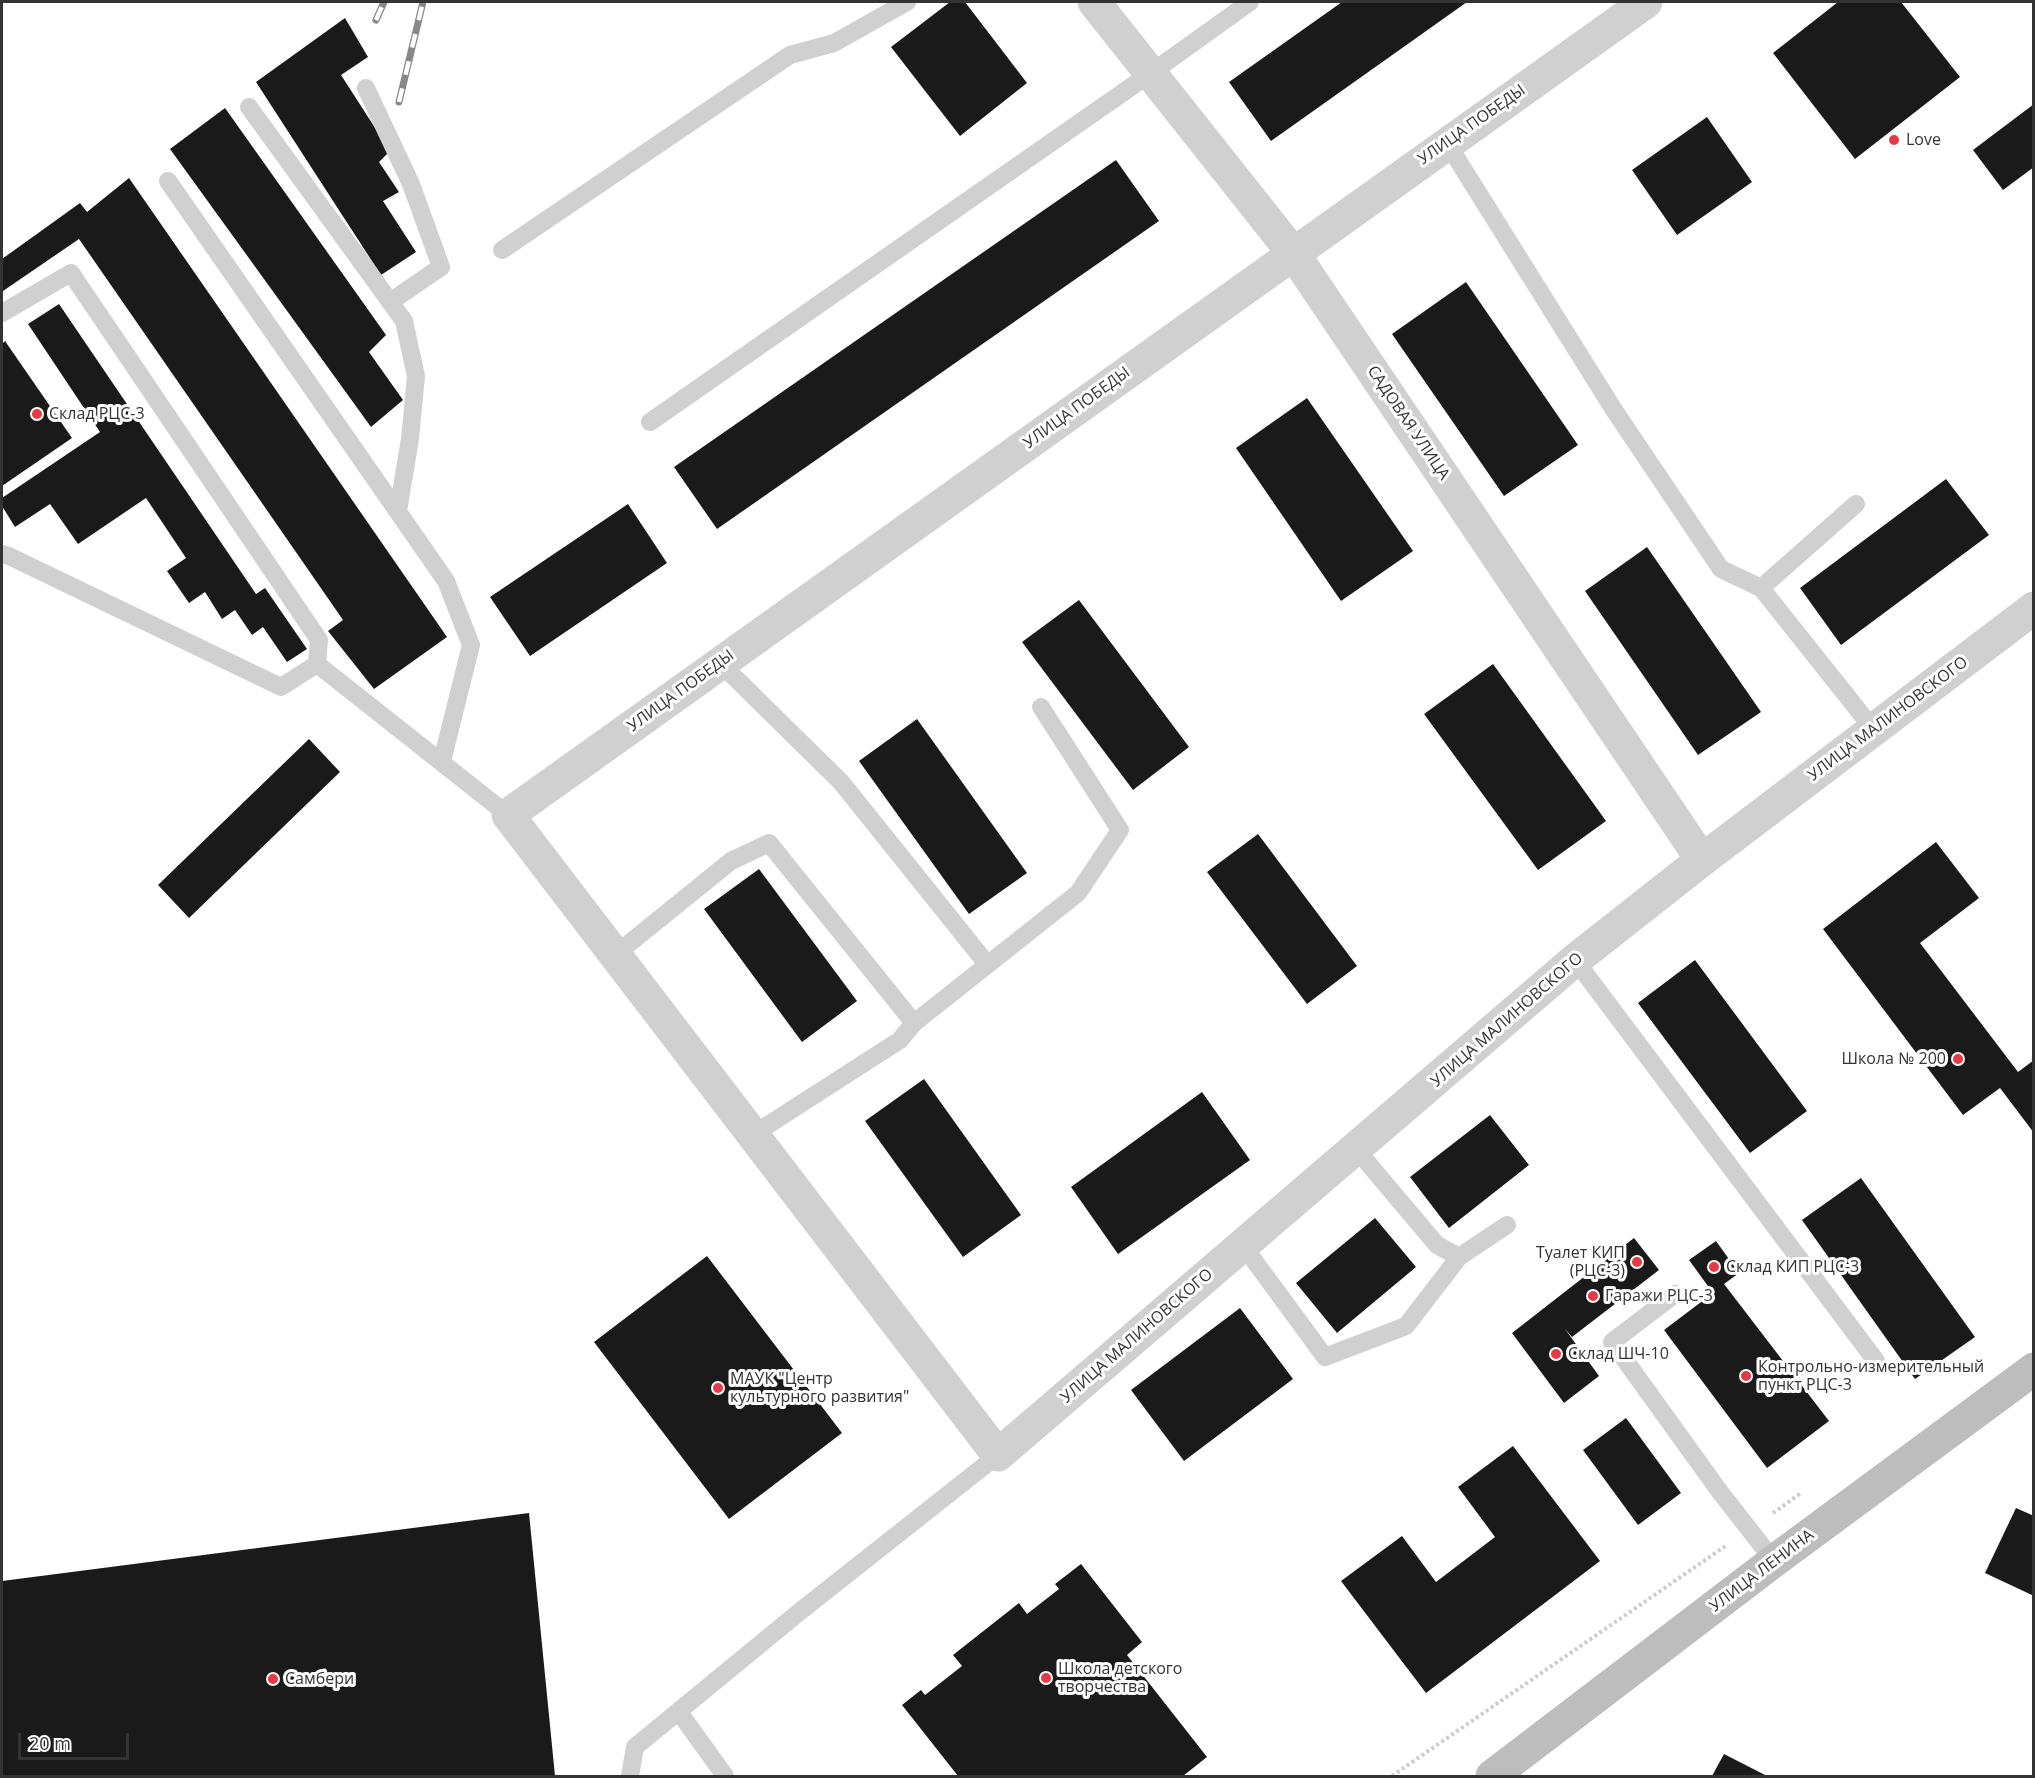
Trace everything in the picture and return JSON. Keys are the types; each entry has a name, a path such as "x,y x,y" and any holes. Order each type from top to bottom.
{"street":[{"name":"САДОВАЯ УЛИЦА","path":"1094,2 1293,253 1702,860"},
{"name":"УЛИЦА ПОБЕДЫ","path":"508,815 1646,2"},
{"name":"УЛИЦА МАЛИНОВСКОГО","path":"998,1455 1575,960 1702,860 2034,608"},
{"path":"508,815 998,1455"},
{"name":"УЛИЦА ЛЕНИНА","path":"1492,1776 1774,1562 2028,1381"}],"lane":[{"path":"502,250 790,55 834,43 907,2"},
{"path":"650,422 1151,74 1250,2"},
{"path":"366,88 411,184 441,267 390,302"},
{"path":"249,107 404,321 416,376 410,439 398,511"},
{"path":"1447,143 1614,410 1721,569 1761,588 1874,730"},
{"path":"168,181 446,581 471,645 442,761"},
{"path":"2,313 71,273 319,640 317,664"},
{"path":"1761,588 1856,504"},
{"path":"2,554 281,687 317,664"},
{"path":"720,663 841,782 987,964"},
{"path":"317,664 508,815"},
{"path":"754,1134 900,1040 914,1023 1078,893 1120,830 1041,707"},
{"path":"616,954 731,861 769,843 914,1023"},
{"path":"1575,960 1876,1361"},
{"path":"1356,1149 1437,1245 1459,1257"},
{"path":"1242,1244 1325,1357 1406,1326 1459,1257 1507,1225"},
{"path":"1675,1294 1612,1342 1720,1492 1774,1562"},
{"path":"630,1776 635,1747 798,1613 998,1455"},
{"path":"679,1712 725,1776"}],"path":[{"path":"1392,1776 1808,1488"}],"building":[{"path":"950,2 965,2 1027,83 960,136 891,47"},
{"path":"1342,2 1467,2 1271,141 1229,82"},
{"path":"1838,2 1901,2 1960,77 1855,159 1773,53"},
{"path":"345,18 368,57 341,75 390,151 379,162 399,192 383,201 416,252 381,275 256,82"},
{"path":"2034,104 2034,167 2003,190 1973,150"},
{"path":"225,108 386,335 369,352 403,400 371,427 170,149"},
{"path":"1707,117 1752,182 1677,235 1632,170"},
{"path":"1116,160 1159,221 717,529 674,467"},
{"path":"129,178 447,637 374,689 328,631 343,620 79,239 3,291 2,289 2,259 80,203 87,212"},
{"path":"1466,282 1578,445 1504,496 1392,334"},
{"path":"59,304 256,594 265,588 307,649 287,662 263,627 252,635 235,610 222,619 205,592 189,603 167,571 186,558 146,498 78,544 50,504 15,527 2,506 2,498 100,432 28,324"},
{"path":"5,341 72,438 2,486 2,344"},
{"path":"1307,398 1413,551 1341,601 1236,448"},
{"path":"1946,479 1989,535 1841,645 1800,588"},
{"path":"628,504 667,563 530,656 490,597"},
{"path":"1647,547 1761,712 1698,755 1585,591"},
{"path":"1079,600 1189,747 1133,790 1022,642"},
{"path":"1493,664 1606,821 1538,870 1424,714"},
{"path":"917,719 1027,873 969,914 859,761"},
{"path":"309,739 340,772 189,918 158,885"},
{"path":"1258,834 1357,966 1307,1004 1207,872"},
{"path":"1936,842 1979,898 1920,943 2018,1072 2034,1060 2034,1133 2000,1088 1963,1115 1823,929"},
{"path":"759,869 857,1001 802,1042 704,909"},
{"path":"1695,960 1807,1111 1750,1153 1638,1003"},
{"path":"924,1079 1021,1215 963,1257 865,1121"},
{"path":"1202,1092 1250,1160 1118,1254 1071,1187"},
{"path":"1490,1115 1529,1165 1449,1228 1410,1177"},
{"path":"1861,1178 1975,1337 1915,1379 1802,1220"},
{"path":"1375,1218 1416,1267 1337,1333 1296,1283"},
{"path":"1634,1238 1659,1270 1572,1337 1565,1329 1599,1376 1564,1403 1512,1333"},
{"name":"Контрольно-измерительный пункт РЦС-3","path":"1716,1241 1739,1273 1724,1284 1829,1421 1767,1468 1664,1330 1713,1293 1689,1260"},
{"name":"МАУК \"Центр культурного развития\"","path":"707,1256 842,1433 729,1519 594,1342"},
{"path":"1240,1308 1293,1379 1184,1461 1131,1390"},
{"path":"1626,1418 1681,1493 1638,1525 1583,1450"},
{"path":"1513,1446 1600,1561 1426,1693 1341,1581 1402,1536 1436,1582 1495,1537 1458,1487"},
{"path":"2016,1508 2034,1516 2034,1596 1985,1573"},
{"name":"Самбери","path":"529,1513 555,1776 2,1776 2,1581"},
{"name":"Школа детского творчества","path":"1081,1564 1142,1642 1127,1655 1207,1757 1183,1776 958,1776 902,1705 921,1690 925,1695 962,1666 953,1655 1019,1603 1027,1614 1059,1589 1055,1584"},
{"path":"1724,1754 1767,1776 1712,1776"}],"railway":[{"path":"376,20 384,2"},
{"path":"399,102 423,2"}],"place":[{"name":"Love","path":"1894,140"},
{"name":"Склад РЦС-3","path":"37,414"},
{"name":"Школа № 200","path":"1958,1059"},
{"name":"Туалет КИП (РЦС-3)","path":"1637,1262"},
{"name":"Склад КИП РЦС-3","path":"1714,1267"},
{"name":"Гаражи РЦС-3","path":"1593,1296"},
{"name":"Склад ШЧ-10","path":"1556,1354"},
{"name":"Контрольно-измерительный пункт РЦС-3","path":"1746,1376"},
{"name":"МАУК \"Центр культурного развития\"","path":"718,1388"},
{"name":"Школа детского творчества","path":"1046,1678"},
{"name":"Самбери","path":"273,1679"}]}
